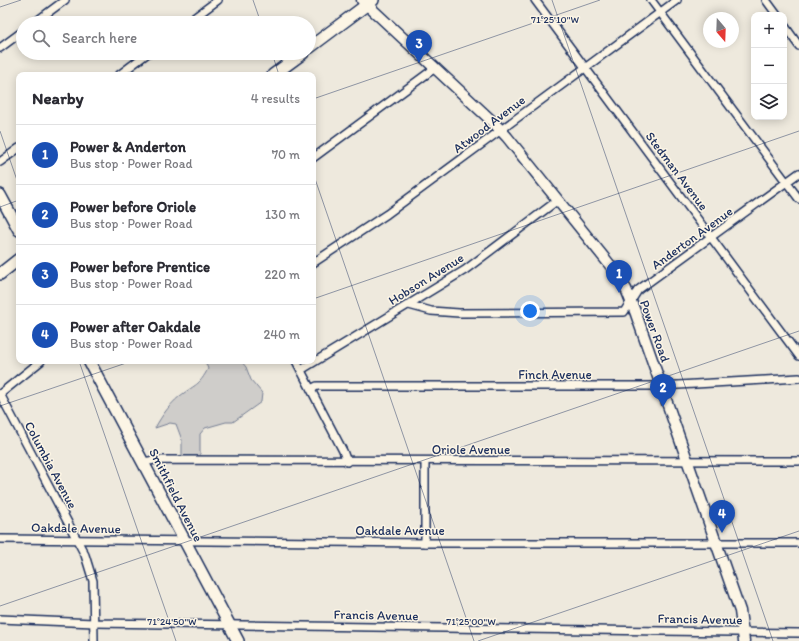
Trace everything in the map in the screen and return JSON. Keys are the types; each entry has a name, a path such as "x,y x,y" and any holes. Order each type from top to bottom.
{"main road":[{"path":"316,42 367,2"},
{"name":"Power Road","path":"367,2 499,130 610,265 626,289 718,543 740,611 744,636"},
{"path":"277,72 293,60"},
{"path":"0,195 16,224"},
{"path":"0,274 16,261"},
{"name":"Smithfield Avenue","path":"91,364 238,641"}],"street":[{"path":"43,16 65,0"},
{"path":"196,16 218,0"},
{"name":"Stedman Avenue","path":"535,0 799,356"},
{"path":"651,0 799,199"},
{"name":"Atwood Avenue","path":"316,261 387,214 677,0"},
{"path":"766,0 775,12"},
{"path":"787,29 799,46"},
{"path":"0,48 16,36"},
{"path":"123,72 139,60"},
{"path":"316,156 435,68"},
{"path":"0,162 16,150"},
{"name":"Anderton Avenue","path":"409,305 431,311 459,313 624,312 638,290 712,238 799,173"},
{"name":"Hobson Avenue","path":"316,361 465,270 558,200"},
{"path":"0,394 37,364"},
{"path":"298,364 343,451 347,462"},
{"name":"Hobson Avenue","path":"301,370 311,364"},
{"name":"Finch Avenue","path":"311,389 317,386 661,386 799,378"},
{"name":"Columbia Avenue","path":"0,394 85,555 92,580 94,641"},
{"name":"Oriole Avenue","path":"143,462 155,460 347,462 799,461"},
{"path":"425,461 425,543"},
{"name":"Oakdale Avenue","path":"0,539 425,543 799,543"},
{"name":"Francis Avenue","path":"0,619 94,623 229,624 744,636 799,633"}],"shaded area":[{"path":"206,364 244,364 251,380 262,393 261,402 233,422 226,422 205,428 200,434 200,459 182,459 182,440 176,424 170,423 155,428 171,404 198,383 208,369"}],"place":[{"name":"Power before Prentice","path":"419,63"},
{"name":"Power & Anderton","path":"619,293"},
{"name":"Power before Oriole","path":"663,407"},
{"name":"Power after Oakdale","path":"722,533"}]}
